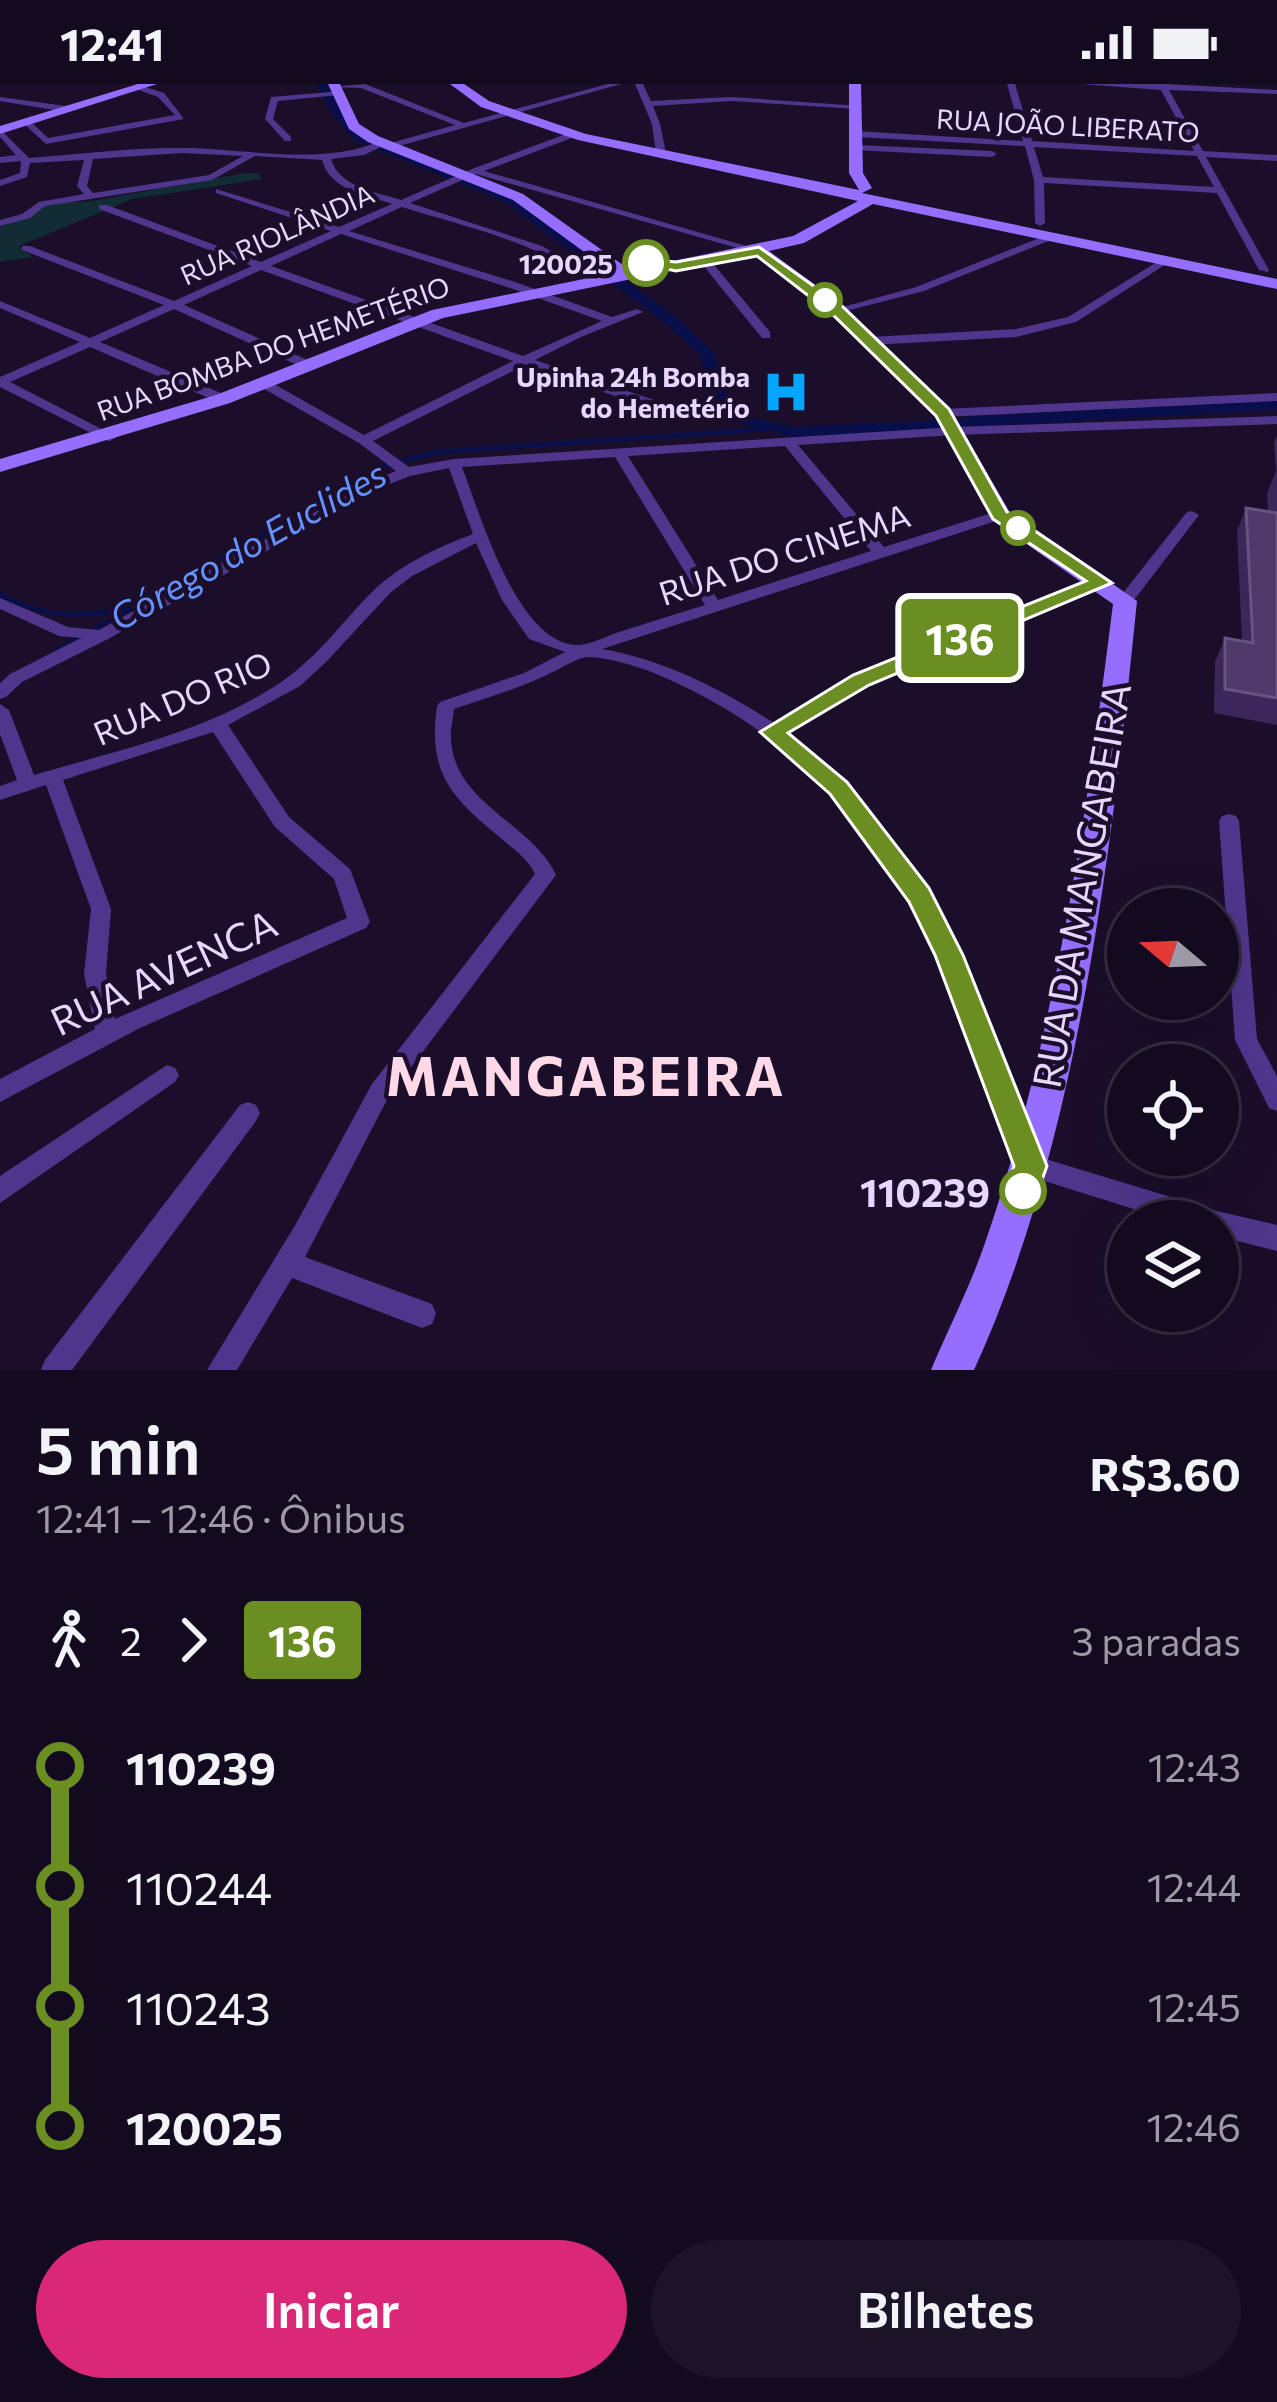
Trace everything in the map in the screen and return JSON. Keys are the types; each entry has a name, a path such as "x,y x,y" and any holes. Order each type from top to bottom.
{"main road":[{"path":"456,84 466,95 508,115 574,134 1270,272"},
{"path":"855,84 856,172 868,194"},
{"path":"0,131 145,85"},
{"path":"336,89 355,126 378,146 518,197 587,247 613,279"},
{"path":"828,187 844,185 856,172"},
{"name":"RUA BOMBA DO HEMETÉRIO","path":"0,466 223,399 413,322 798,240 843,215 868,194"},
{"path":"1046,229 1277,284"},
{"path":"587,247 626,260 676,267"},
{"path":"759,251 838,310 949,422 1000,515 1113,592"},
{"name":"RUA DA MANGABEIRA","path":"952,1370 986,1303 1030,1166 1077,939 1113,592"}],"street":[{"path":"0,160 182,150 326,157 361,153 617,84"},
{"path":"639,84 661,153"},
{"path":"838,310 920,289 1046,229 1031,143 1011,84"},
{"path":"1084,84 1277,92"},
{"path":"26,122 46,141 182,115 145,85"},
{"path":"1163,86 1217,190 1270,272"},
{"path":"288,140 269,119 270,94 372,90 464,126"},
{"path":"0,99 66,109"},
{"path":"648,104 731,99 857,106"},
{"path":"0,131 25,159 24,175 0,183"},
{"name":"RUA RIOLÂNDIA","path":"0,382 463,177 574,134"},
{"path":"856,141 874,149 992,154"},
{"name":"RUA JOÃO LIBERATO","path":"856,141 1031,143 1277,158"},
{"path":"0,224 26,216 42,204 218,175 250,155"},
{"path":"89,156 82,186 90,196"},
{"path":"326,157 330,171 343,183 537,245 613,279"},
{"path":"463,177 759,251"},
{"path":"1039,180 1217,190"},
{"path":"219,191 339,234 540,293 608,320"},
{"path":"103,206 413,322 655,405"},
{"path":"26,248 175,305 308,365"},
{"path":"870,341 1047,327 1093,310 1169,260"},
{"path":"706,262 766,334"},
{"path":"0,304 223,399"},
{"path":"364,440 608,320 637,311"},
{"path":"0,382 110,436"},
{"path":"262,383 364,440 398,466"},
{"path":"0,693 16,678 345,500 398,466 790,444 949,422 1277,397"},
{"path":"949,422 1277,420"},
{"path":"790,444 880,553"},
{"path":"621,454 716,608"},
{"path":"454,463 481,536 535,634 550,643 587,648 683,679 724,697 838,788 919,896 945,947 1030,1166 1142,1200"},
{"name":"RUA DO CINEMA","path":"287,1263 380,1091 547,872 541,859 470,802 442,750 446,706 530,677 587,648 1000,515"},
{"path":"772,732 894,665 1113,592 1192,515"},
{"name":"RUA DO RIO","path":"0,794 161,746 309,673 386,588 418,564 481,536"},
{"path":"0,603 22,617 94,635"},
{"path":"0,628 22,617"},
{"path":"0,710 28,784"},
{"name":"RUA AVENCA","path":"0,1091 204,986 359,922 343,875 282,822 216,722"},
{"path":"53,778 101,909 95,974 107,1034"},
{"path":"1228,821 1246,1040 1277,1100"},
{"path":"0,1191 167,1075"},
{"path":"55,1370 248,1113"},
{"path":"1239,1228 1277,1238"},
{"path":"221,1370 287,1263 422,1314"}],"shaded area":[{"path":"258,173 263,179 132,199 19,246 33,257 0,262 0,227 50,201 86,202"}],"building":[{"path":"1246,508 1277,513 1277,698 1225,689 1225,638 1253,643"}],"waterway":[{"path":"322,84 338,115 358,138 509,200 673,322 707,353 723,403 737,418 794,432 938,425"},
{"name":"Córego do Euclides","path":"964,422 1277,405"},
{"name":"Córego do Euclides","path":"56,651 381,466 438,452 768,429"},
{"path":"0,594 33,608 66,614 134,606"}],"bus line":[{"name":"136","path":"646,263 676,267 759,251 838,310 943,413 1000,515 1101,583 861,680 772,732 838,788 895,861 939,932 1030,1166 1023,1191"}],"place":[{"name":"120025","path":"646,263"},
{"name":"Upinha 24h Bomba do Hemetério","path":"786,392"},
{"name":"110239","path":"1023,1191"}],"district":[{"name":"MANGABEIRA","path":"586,1074"}]}
